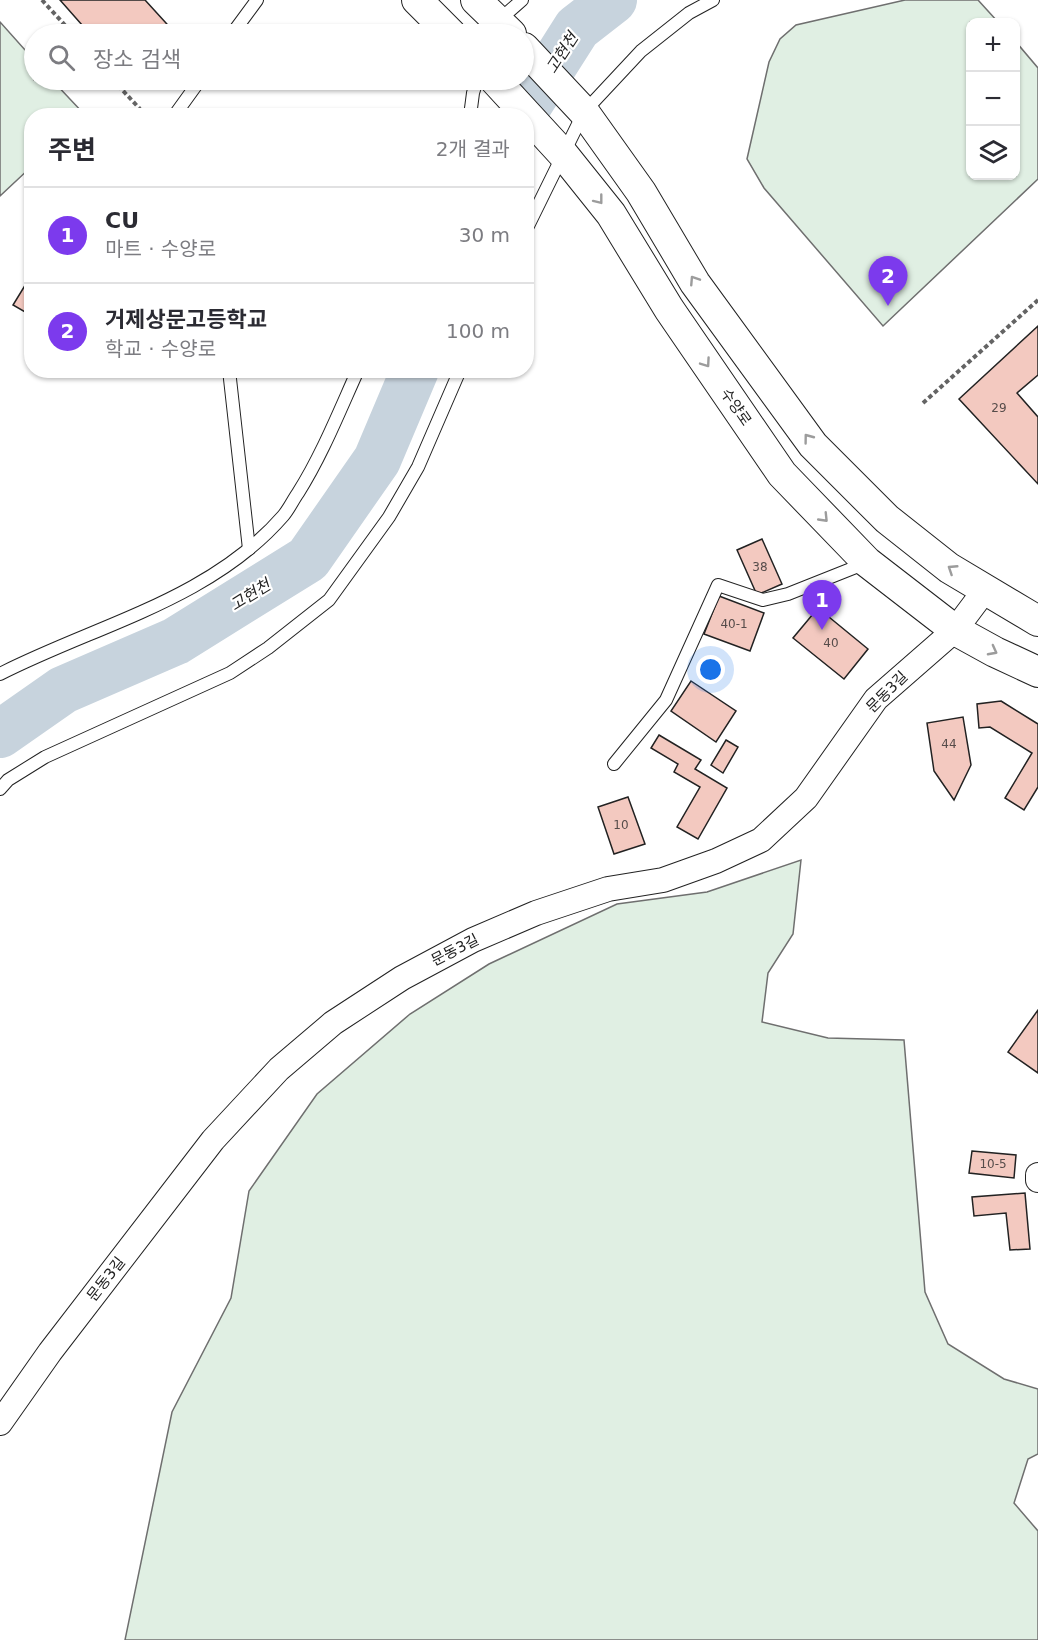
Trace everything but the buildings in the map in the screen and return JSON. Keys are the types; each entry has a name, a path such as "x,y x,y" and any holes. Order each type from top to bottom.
{"street":[{"path":"417,0 441,24"},
{"path":"476,0 496,24"},
{"path":"534,59 584,112 642,192 695,283 813,445 887,519 949,568 1038,621"},
{"name":"수양로","path":"504,90 521,108"},
{"name":"수양로","path":"534,122 563,154 610,214 669,309 782,474 867,562 955,630 1038,672"},
{"name":"문동3길","path":"0,1423 50,1352 213,1140 279,1069 333,1023 402,978 473,940 536,913 608,888 663,880 716,861 760,840 806,798 876,699 955,630 985,590"},
{"path":"1038,1175 1038,1180"}],"lane":[{"path":"239,24 257,0"},
{"path":"505,24 522,0"},
{"path":"534,214 584,112 641,51 689,13 712,0"},
{"path":"180,108 193,90"},
{"path":"471,108 474,90"},
{"path":"230,378 249,549"},
{"path":"0,674 179,594 217,573 249,549 284,515 306,481 354,378"},
{"path":"0,789 8,780 45,757 230,673 268,648 329,600 388,517 418,467 457,378"},
{"path":"614,764 666,700 717,585 763,600 788,594 867,562"}],"path":[{"path":"42,0 64,24"},
{"path":"122,90 139,108"},
{"path":"923,403 1038,300"}],"green space":[{"path":"905,0 978,0 994,18 966,18 966,180 1020,180 1020,47 1038,68 1038,179 883,326 764,188 747,159 769,62 780,39 796,25"},
{"path":"0,22 24,49 24,90 61,90 78,108 24,108 24,174 0,196"},
{"path":"801,860 793,934 768,973 762,1022 828,1038 904,1040 925,1292 948,1344 1004,1379 1038,1389 1038,1454 1028,1459 1014,1503 1038,1531 1038,1640 125,1640 172,1412 231,1298 249,1191 317,1094 410,1014 489,964 617,904 707,892"}],"waterway":[{"name":"고현천","path":"526,108 577,28 613,0"},
{"name":"고현천","path":"0,734 63,690 176,641 308,559 377,460 412,378"}],"place":[{"name":"거제상문고등학교","path":"888,306"},
{"name":"CU","path":"822,630"}]}
